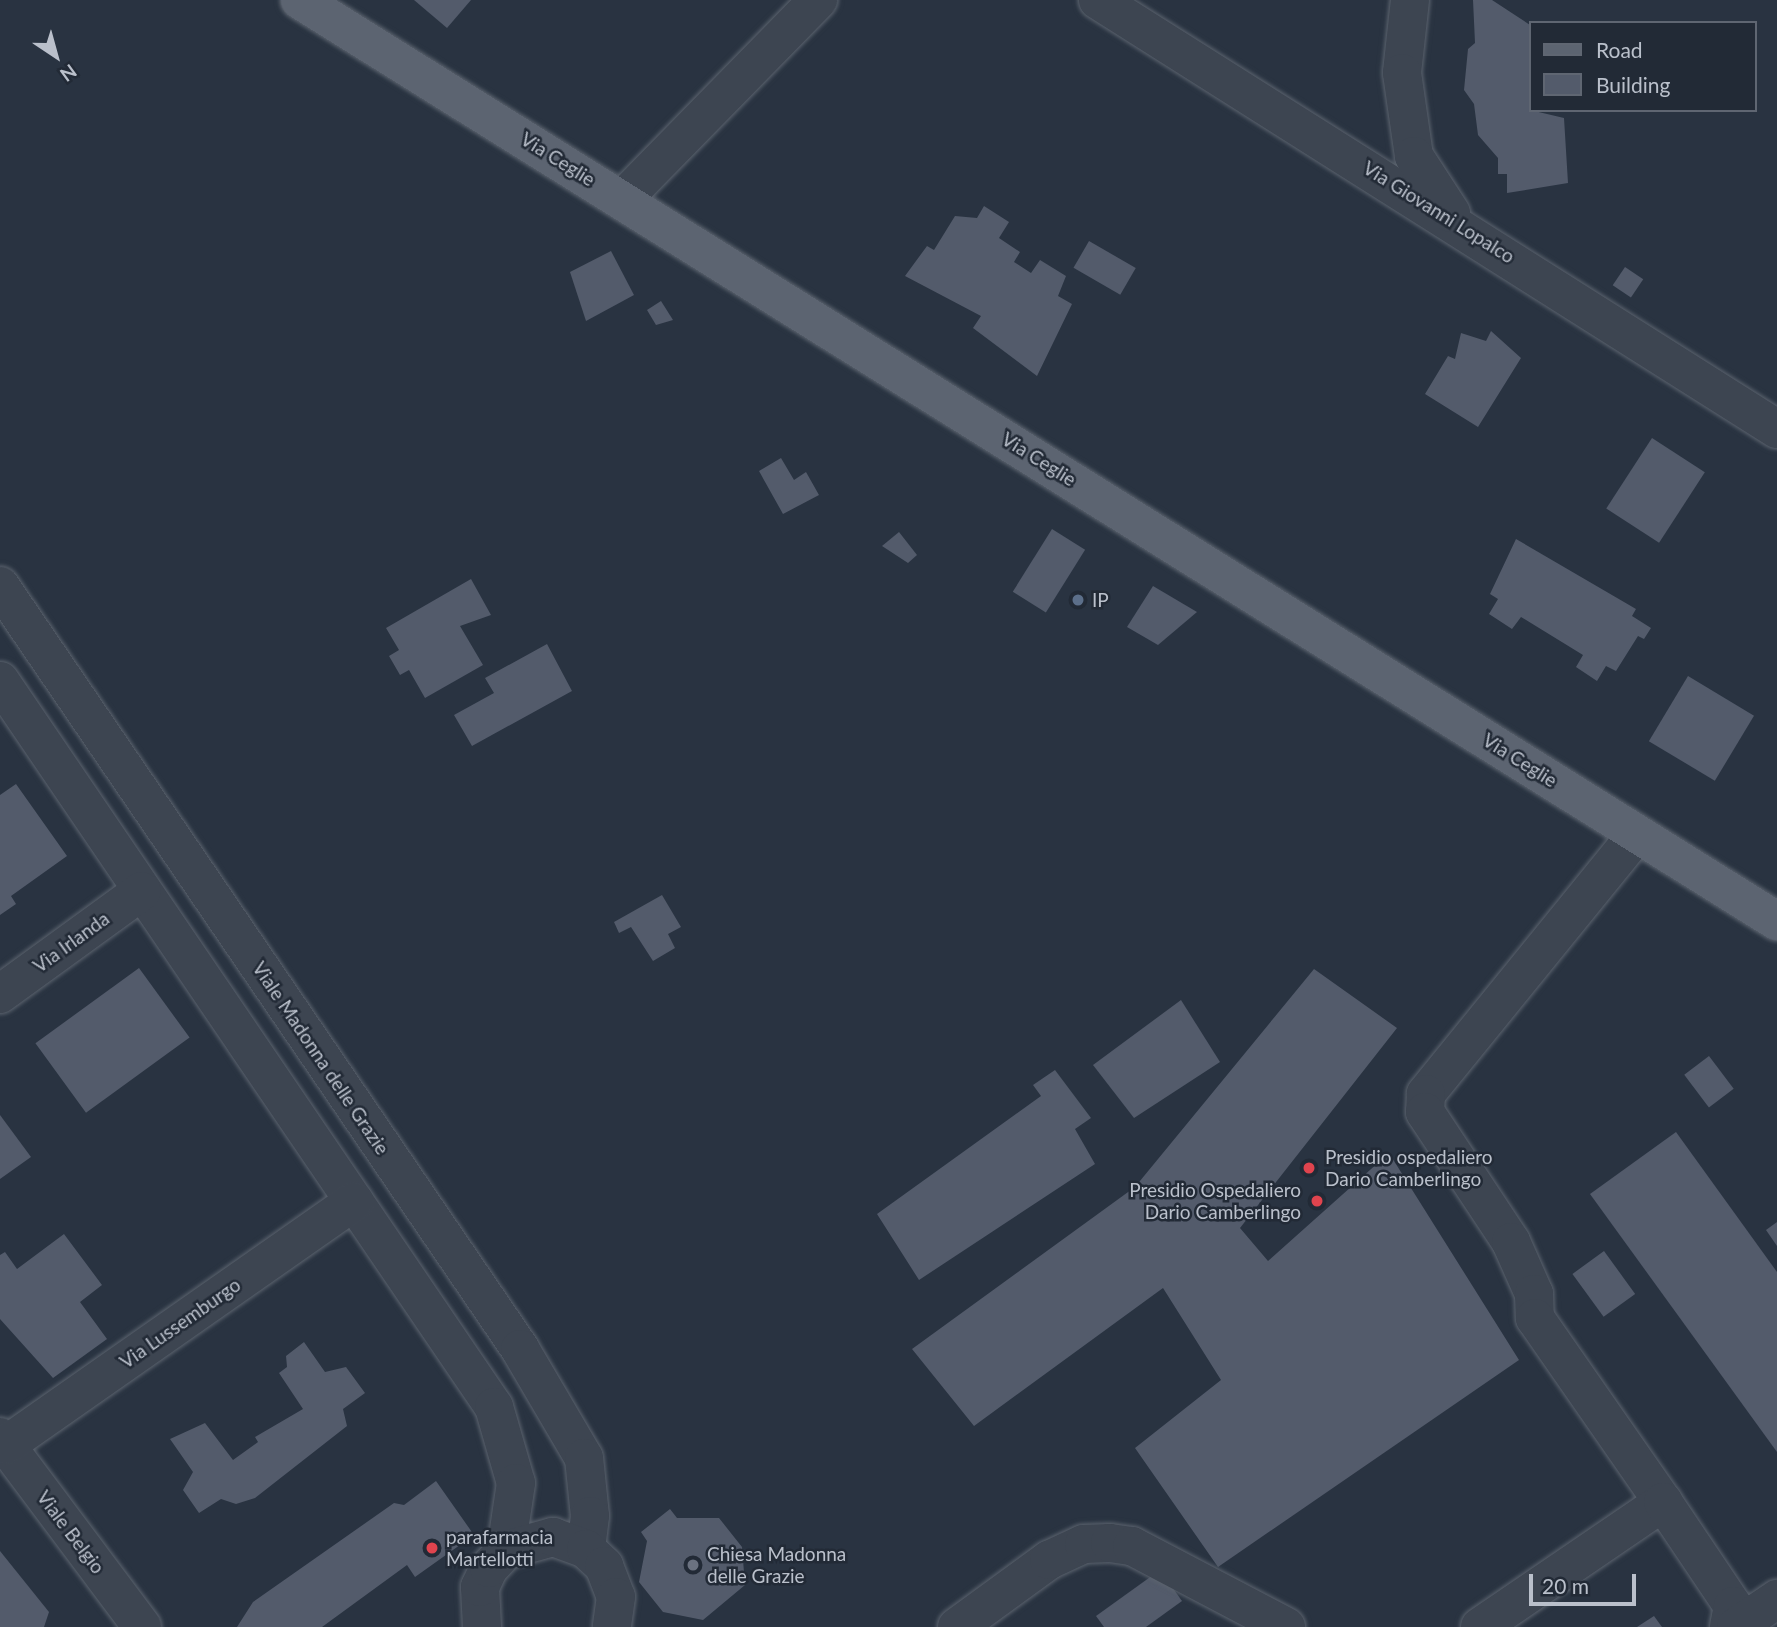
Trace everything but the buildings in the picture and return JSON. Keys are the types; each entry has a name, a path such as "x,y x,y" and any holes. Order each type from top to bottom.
{"main road":[{"name":"Via Ceglie","path":"300,0 1777,921"}],"street":[{"path":"623,199 818,0"},
{"name":"Via Giovanni Lopalco","path":"1098,0 1456,222 1777,429"},
{"path":"1409,0 1402,73 1414,156 1456,222"},
{"name":"Viale Madonna delle Grazie","path":"0,586 520,1349 584,1458 590,1516 586,1549"},
{"path":"0,681 494,1408 516,1483 506,1550 484,1577 474,1622"},
{"path":"1637,834 1426,1094 1425,1112 1511,1242 1534,1294 1535,1318 1733,1606 1729,1627"},
{"name":"Via Irlanda","path":"0,994 142,891"},
{"name":"Via Lussemburgo","path":"3,1441 354,1201"},
{"name":"Viale Belgio","path":"3,1441 134,1624"},
{"path":"1480,1627 1662,1502"},
{"path":"506,1550 553,1537 586,1549 604,1566 616,1597 615,1625"},
{"path":"957,1627 1049,1560 1084,1544 1110,1543 1132,1546 1286,1627"},
{"path":"1735,1627 1777,1599"}],"place":[{"name":"IP","path":"1078,600"},
{"name":"Presidio ospedaliero Dario Camberlingo","path":"1309,1168"},
{"name":"Presidio Ospedaliero Dario Camberlingo","path":"1317,1201"},
{"name":"parafarmacia Martellotti","path":"432,1548"},
{"name":"Chiesa Madonna delle Grazie","path":"693,1565"}]}
